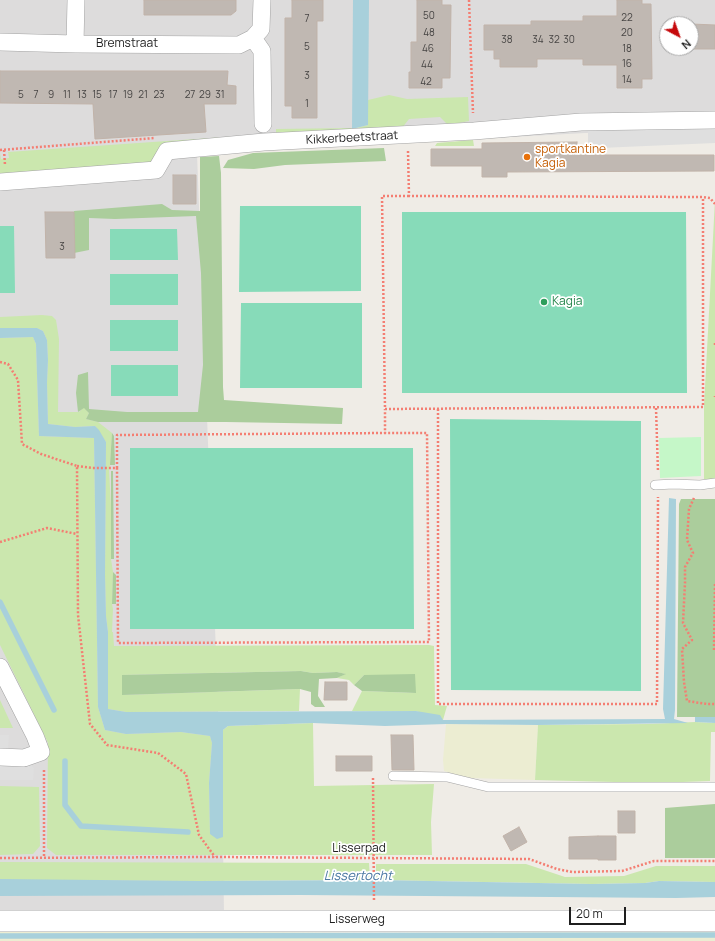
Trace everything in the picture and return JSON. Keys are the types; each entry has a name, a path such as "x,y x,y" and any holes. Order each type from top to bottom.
{"street":[{"path":"75,44 76,0"},
{"path":"262,0 261,29 253,38 262,51 263,124"},
{"name":"Bremstraat","path":"0,42 75,44 239,44 253,38"},
{"name":"Kikkerbeetstraat","path":"0,182 156,170 166,151 264,142 474,131 581,122 715,120"},
{"path":"0,667 35,736 41,752 24,758 0,757"},
{"name":"Lisserweg","path":"0,921 715,921"}],"lane":[{"path":"656,485 700,485 715,483"},
{"path":"393,776 447,777 488,787 715,787"}],"path":[{"path":"470,0 474,131"},
{"path":"408,135 409,196"},
{"path":"0,150 160,138"},
{"path":"385,433 382,196 703,197 710,198 715,204"},
{"path":"385,409 703,407 703,197"},
{"path":"0,362 8,364 18,380 22,444 41,454 76,466 92,468 117,468"},
{"path":"438,409 438,704 658,704 656,408"},
{"path":"385,433 427,433 429,642 118,644 117,435 385,433"},
{"path":"76,466 78,615 90,724 107,746 158,753 186,774 199,835 216,857"},
{"path":"700,485 689,509 687,540 693,554 685,567 683,623 692,640 682,649 684,682 687,701 715,704"},
{"path":"0,542 47,528 77,534"},
{"path":"714,650 715,584"},
{"path":"41,752 44,767 44,858"},
{"path":"373,778 374,903"},
{"name":"Lisserpad","path":"0,858 216,857 529,859 557,869 572,872 622,871 654,861 715,861"}],"shaded area":[{"path":"0,0 715,0 715,126 197,154 223,837 224,915 0,911"},
{"path":"715,124 715,143 588,148 588,130"},
{"path":"0,735 9,735 8,748 24,758 34,768 33,780 0,780"}],"green space":[{"path":"389,95 407,99 468,97 469,121 448,125 440,117 409,119 402,128 276,137 276,129 352,129 368,125 368,100"},
{"path":"254,135 184,143 166,143 151,162 142,164 0,174 0,153 1,159 9,158 8,152"},
{"path":"473,140 474,146 435,146 437,143"},
{"path":"384,148 386,161 285,165 254,169 223,168 228,160 253,153"},
{"path":"219,156 221,173 224,400 343,408 342,424 98,422 86,419 89,413 84,408 78,412 76,393 78,375 88,372 89,409 127,412 198,412 203,365 201,273 196,216 115,219 89,218 89,250 74,253 74,211 162,204 172,210 200,211 200,157"},
{"path":"715,200 715,480 704,479 704,406"},
{"path":"240,206 361,206 361,291 239,292"},
{"name":"Kagia","path":"402,212 686,212 687,393 402,393"},
{"path":"0,226 14,226 15,293 0,293"},
{"path":"110,229 177,229 178,260 110,260"},
{"path":"110,274 178,274 178,305 110,305"},
{"path":"241,303 362,303 362,388 240,388"},
{"path":"52,316 56,320 59,339 58,412 79,412 84,407 89,413 86,419 98,422 112,433 109,469 111,559 113,572 112,632 114,646 434,646 435,705 447,706 443,720 416,711 352,711 362,691 416,693 364,675 354,685 349,680 337,678 345,674 337,672 313,673 301,671 122,675 123,695 300,689 299,711 126,712 108,709 108,632 105,575 106,442 95,426 75,427 48,424 47,340 43,331 37,328 0,328 0,317"},
{"path":"110,320 178,320 178,351 110,351"},
{"path":"33,337 36,344 39,436 94,438 98,707 105,730 126,734 181,732 210,736 212,743 209,783 210,834 223,837 223,730 228,726 313,723 314,786 434,784 431,822 432,855 56,855 47,848 48,743 0,645 0,338"},
{"path":"111,365 178,365 178,396 111,396"},
{"path":"450,419 641,421 641,691 451,690"},
{"path":"112,433 114,436 115,465 110,465"},
{"path":"701,437 701,476 660,478 659,438"},
{"path":"130,448 413,448 414,629 130,629"},
{"path":"111,471 113,471 114,559 111,559"},
{"path":"681,499 715,499 715,717 677,717 679,504"},
{"path":"113,572 116,575 116,604 112,604"},
{"path":"301,671 313,673 337,672 346,674 337,678 319,679 318,696 325,707 315,707 311,704 311,692 300,689 122,695 122,675"},
{"path":"415,674 416,693 362,691 354,685 364,675"},
{"path":"0,700 13,728 0,728"},
{"path":"695,722 715,723 715,732 711,732 710,781 655,783 535,780 538,725"},
{"path":"446,724 538,725 535,780 470,778 444,771 443,760"},
{"path":"0,786 39,787 40,846 33,854 0,855"},
{"path":"715,804 715,858 665,858 665,808"},
{"path":"0,862 369,863 370,880 0,880"},
{"path":"376,864 526,864 565,877 624,876 656,866 715,866 715,882 659,881 645,883 592,884 376,880"},
{"path":"0,930 361,933 715,932 715,941 0,941"}],"water":[{"path":"353,0 369,0 368,125 352,129"},
{"path":"0,328 37,328 43,331 47,340 48,424 75,427 95,426 106,442 105,575 108,632 108,709 126,712 416,711 440,715 443,720 665,719 663,709 669,498 676,499 674,719 688,723 538,725 446,724 385,726 313,723 228,726 223,730 223,837 217,839 210,834 209,783 212,743 210,736 181,732 126,734 105,730 98,707 94,438 39,436 36,344 33,337 0,338"},
{"path":"695,717 715,717 715,723 695,722"},
{"path":"0,879 199,881 376,880 592,884 645,883 659,881 715,882 715,897 301,895 0,896"}],"building":[{"path":"144,0 236,0 236,11 231,15 144,15"},
{"path":"292,0 323,0 323,21 317,21 317,118 292,118 292,106 285,106 285,18 292,18"},
{"path":"417,0 442,0 442,5 451,5 450,78 442,78 442,88 409,88 409,72 411,72 411,42 417,42"},
{"path":"617,0 642,0 642,4 651,4 652,79 642,79 642,88 617,88 617,65 583,65 583,59 537,59 537,67 500,67 500,59 494,59 494,50 484,50 484,25 531,25 531,21 583,21 583,16 617,16"},
{"path":"699,24 715,25 715,49 699,49"},
{"path":"0,71 228,71 227,85 236,86 236,104 204,104 206,132 95,139 93,104 0,103"},
{"path":"577,142 577,155 714,155 714,171 507,172 507,177 482,177 482,166 431,166 431,149 482,149 482,143"},
{"path":"173,175 196,175 196,204 173,204"},
{"path":"45,212 74,212 75,258 46,258"},
{"path":"325,682 347,682 347,700 324,700"},
{"path":"391,735 413,735 414,770 392,770"},
{"path":"336,756 372,756 372,771 336,771"},
{"path":"618,811 635,811 635,833 618,833"},
{"path":"519,827 527,842 511,851 503,836"},
{"path":"616,836 616,860 569,859 569,837"}],"waterway":[{"path":"0,602 54,710"},
{"path":"65,761 65,805 81,826 188,832"},
{"path":"0,936 715,935"}],"place":[{"name":"sportkantine Kagia","path":"527,157"},
{"name":"Kagia","path":"544,302"}],"water label":[{"name":"Lissertocht","path":"358,876"}]}
